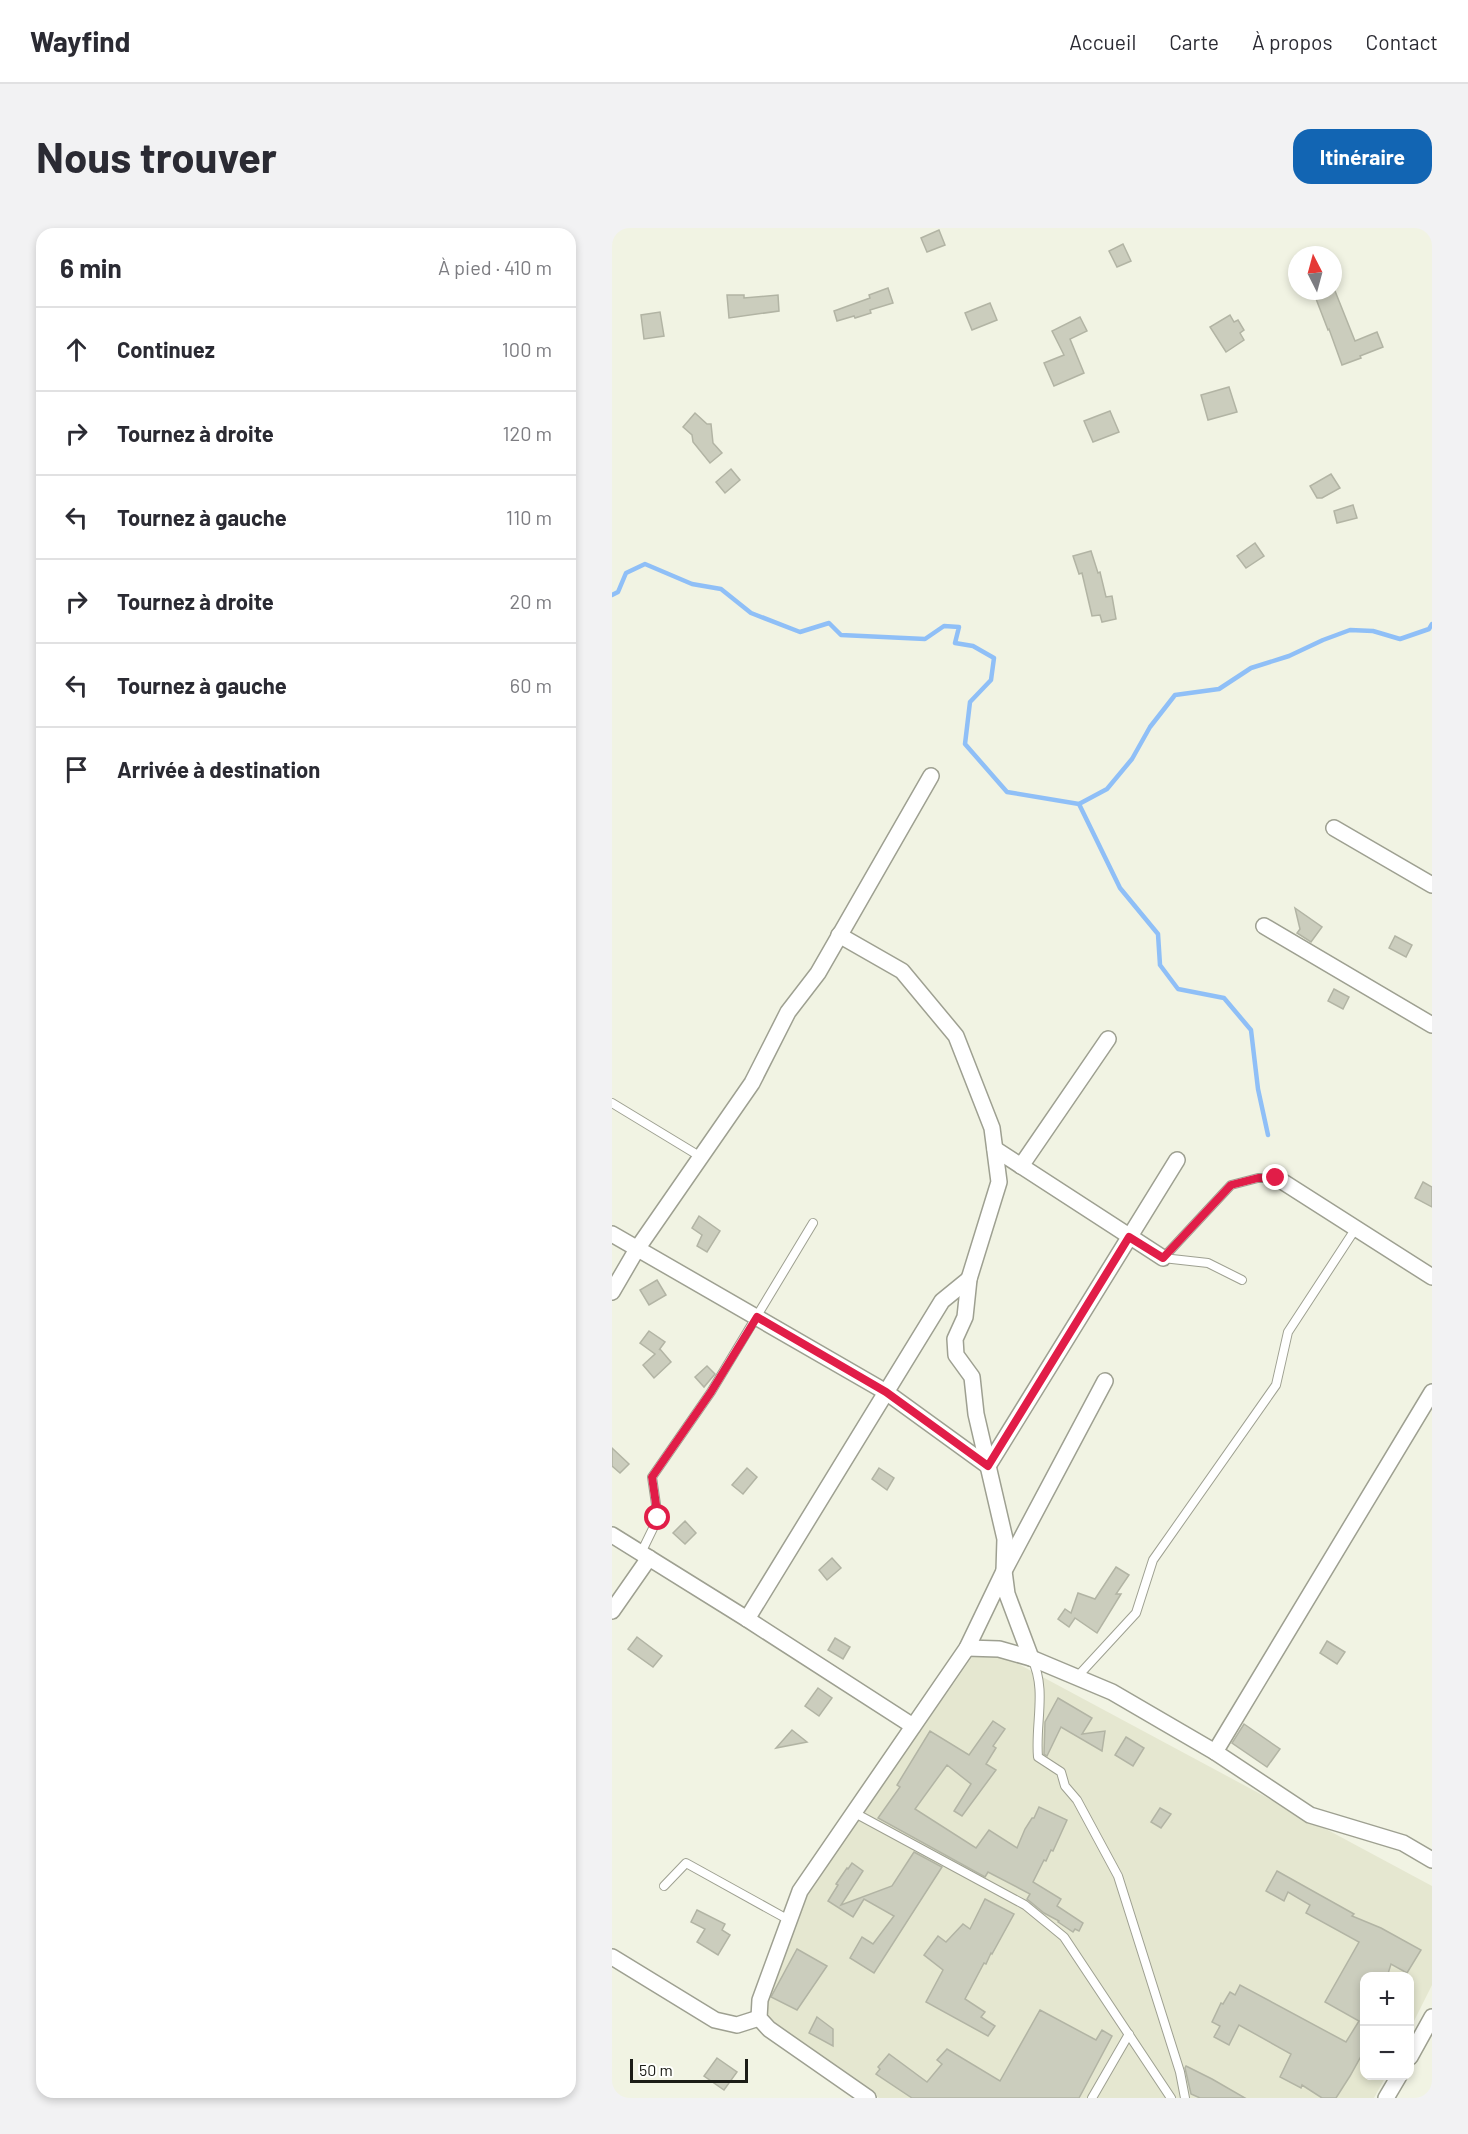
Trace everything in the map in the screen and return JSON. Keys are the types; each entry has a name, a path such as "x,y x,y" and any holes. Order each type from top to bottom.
{"street":[{"path":"612,1292 637,1249 752,1083 788,1012 818,973 931,776"},
{"path":"1334,828 1432,885"},
{"path":"1264,926 1432,1025"},
{"path":"839,935 902,971 956,1036 992,1128 999,1182 969,1279 965,1317 955,1339 956,1354 972,1377 976,1414 1005,1539 1004,1571 1007,1594 1031,1658"},
{"path":"1021,1166 1108,1039"},
{"path":"995,1149 1163,1258"},
{"path":"988,1466 1177,1160"},
{"path":"1276,1178 1432,1277"},
{"path":"612,1234 886,1392 988,1466"},
{"path":"747,1619 942,1301 969,1279"},
{"path":"868,2098 769,2029 759,2018 760,2000 800,1891 967,1648 1004,1571 1105,1381"},
{"path":"1215,1752 1432,1392"},
{"path":"612,1535 913,1726"},
{"path":"612,1611 645,1556"},
{"path":"967,1648 999,1649 1031,1658 1112,1692 1215,1752 1310,1815 1403,1843 1432,1860"},
{"path":"612,1957 716,2020 737,2025 759,2018"},
{"path":"1414,2050 1432,2017"},
{"path":"1386,2098 1397,2080"}],"lane":[{"path":"612,1103 701,1156"},
{"path":"1163,1258 1231,1185 1258,1178 1276,1178"},
{"path":"645,1556 658,1518 652,1477 711,1392 813,1223"},
{"path":"1077,1677 1136,1613 1153,1560 1276,1384 1288,1332 1356,1228"},
{"path":"1163,1258 1208,1263 1242,1280"},
{"path":"1031,1658 1039,1673 1041,1704 1037,1741 1038,1757 1061,1772 1065,1786 1077,1800 1118,1876 1180,2072 1185,2098"},
{"path":"853,1812 1025,1905 1065,1937 1171,2098"},
{"path":"664,1886 686,1863 789,1920"},
{"path":"1092,2098 1129,2034"}],"shaded area":[{"path":"981,1644 1432,1886 1432,1985 1414,2021 1414,1972 1360,1972 1360,2080 1384,2080 1374,2098 879,2098 762,2015 803,1900"}],"building":[{"path":"939,230 945,245 927,252 921,238"},
{"path":"1123,244 1131,261 1117,267 1109,251"},
{"path":"888,288 893,303 870,310 871,313 837,321 834,311 870,298 869,295"},
{"path":"727,295 744,295 744,298 778,295 779,311 729,318"},
{"path":"1316,300 1339,300 1355,341 1377,332 1383,347 1342,365"},
{"path":"990,303 997,320 972,330 965,313"},
{"path":"660,312 664,336 644,339 641,315"},
{"path":"1230,315 1234,322 1238,320 1244,330 1240,333 1244,340 1226,352 1210,327"},
{"path":"1080,317 1087,331 1070,339 1084,373 1054,386 1044,363 1064,355 1052,331"},
{"path":"1229,387 1237,412 1208,420 1201,395"},
{"path":"1110,411 1119,432 1093,442 1084,421"},
{"path":"695,413 707,424 711,424 713,443 722,453 710,463 693,442 692,435 683,427"},
{"path":"731,469 740,480 725,493 716,482"},
{"path":"1331,474 1340,488 1322,498 1317,498 1310,486"},
{"path":"1353,505 1357,518 1337,523 1334,511"},
{"path":"1255,543 1264,556 1246,568 1237,556"},
{"path":"1091,551 1098,573 1100,572 1106,597 1112,596 1116,619 1102,622 1100,615 1092,616 1082,573 1079,574 1073,556"},
{"path":"1295,908 1322,927 1311,942 1297,933 1300,929"},
{"path":"1395,936 1412,945 1406,957 1389,948"},
{"path":"1334,989 1349,997 1343,1009 1328,1001"},
{"path":"1423,1182 1432,1187 1432,1207 1415,1198"},
{"path":"699,1216 720,1231 707,1252 697,1246 702,1235 692,1228"},
{"path":"657,1280 666,1295 649,1305 640,1290"},
{"path":"649,1331 665,1342 659,1350 671,1362 654,1378 643,1365 655,1354 640,1343"},
{"path":"707,1366 715,1374 704,1387 695,1377"},
{"path":"612,1448 629,1464 620,1473 612,1466"},
{"path":"747,1468 757,1477 743,1494 732,1485"},
{"path":"879,1468 894,1478 887,1490 872,1479"},
{"path":"685,1521 696,1533 685,1544 673,1533"},
{"path":"832,1558 841,1568 827,1580 819,1570"},
{"path":"1116,1567 1129,1575 1116,1594 1121,1594 1097,1633 1075,1618 1069,1627 1058,1619 1065,1609 1071,1613 1078,1593 1095,1599"},
{"path":"637,1637 662,1656 653,1667 628,1649"},
{"path":"835,1638 850,1647 843,1659 828,1650"},
{"path":"1327,1641 1345,1652 1337,1664 1320,1653"},
{"path":"818,1688 832,1698 819,1716 805,1706"},
{"path":"1058,1698 1092,1718 1082,1734 1105,1731 1102,1751 1061,1727 1047,1756 1044,1754 1045,1722"},
{"path":"993,1721 1005,1729 993,1746 996,1748 986,1764 996,1770 962,1816 954,1811 971,1784 947,1765 915,1809 976,1848 989,1830 1017,1848 1025,1829 1039,1807 1067,1820 1053,1851 1051,1850 1046,1861 1044,1860 1033,1882 1061,1899 1057,1906 1083,1923 1079,1931 1075,1929 1073,1932 1044,1913 1027,1899 1030,1894 988,1872 985,1877 878,1818 900,1787 897,1785 930,1731 969,1755"},
{"path":"1244,1724 1280,1749 1267,1767 1232,1743"},
{"path":"792,1730 807,1742 776,1748"},
{"path":"1126,1737 1144,1748 1133,1766 1115,1755"},
{"path":"1160,1808 1171,1814 1161,1828 1151,1822"},
{"path":"914,1852 942,1867 874,1973 850,1958 862,1937 873,1944 894,1916 864,1899 853,1917 828,1901 838,1885 836,1884 852,1863 863,1871 841,1905 892,1886"},
{"path":"1277,1871 1354,1914 1352,1916 1381,1928 1421,1950 1408,1972 1391,1964 1389,1972 1360,1972 1360,2058 1336,2098 1322,2098 1302,2085 1301,2088 1280,2077 1291,2054 1239,2025 1229,2045 1214,2037 1220,2026 1212,2022 1221,2003 1223,2004 1230,1992 1235,1995 1240,1985 1346,2042 1359,2021 1325,2002 1359,1942 1306,1913 1310,1905 1288,1892 1284,1901 1266,1891"},
{"path":"985,1899 1014,1914 965,1999 985,2012 981,2017 995,2026 988,2036 926,2002 943,1970 924,1955 938,1936 946,1942 963,1924 970,1929"},
{"path":"697,1910 725,1924 722,1930 730,1935 718,1955 697,1942 705,1929 691,1922"},
{"path":"797,1949 827,1966 797,2010 771,1997"},
{"path":"1040,2010 1096,2040 1102,2030 1112,2036 1079,2098 912,2098 876,2074 880,2069 878,2067 889,2054 927,2082 942,2064 937,2060 947,2049 1000,2081"},
{"path":"817,2017 833,2029 833,2046 809,2033"},
{"path":"717,2058 737,2072 724,2090 704,2076"},
{"path":"1186,2066 1245,2098 1200,2098 1191,2094"}],"waterway":[{"path":"612,595 618,592 626,573 645,564 692,584 721,589 751,613 800,632 829,623 841,635 925,639 944,626 959,627 955,643 973,646 994,658 991,680 970,702 965,744 1007,792 1079,804 1107,789 1132,759 1150,727 1175,695 1219,689 1251,668 1289,656 1350,630 1373,631 1400,639 1429,629 1432,624"},
{"path":"1079,804 1120,888 1158,934 1160,965 1178,989 1224,998 1251,1030 1258,1089 1268,1135"}],"route":[{"path":"658,1518 652,1477 711,1392 757,1317 886,1392 988,1466 1129,1237 1163,1258 1231,1185 1258,1178 1276,1178"}]}
